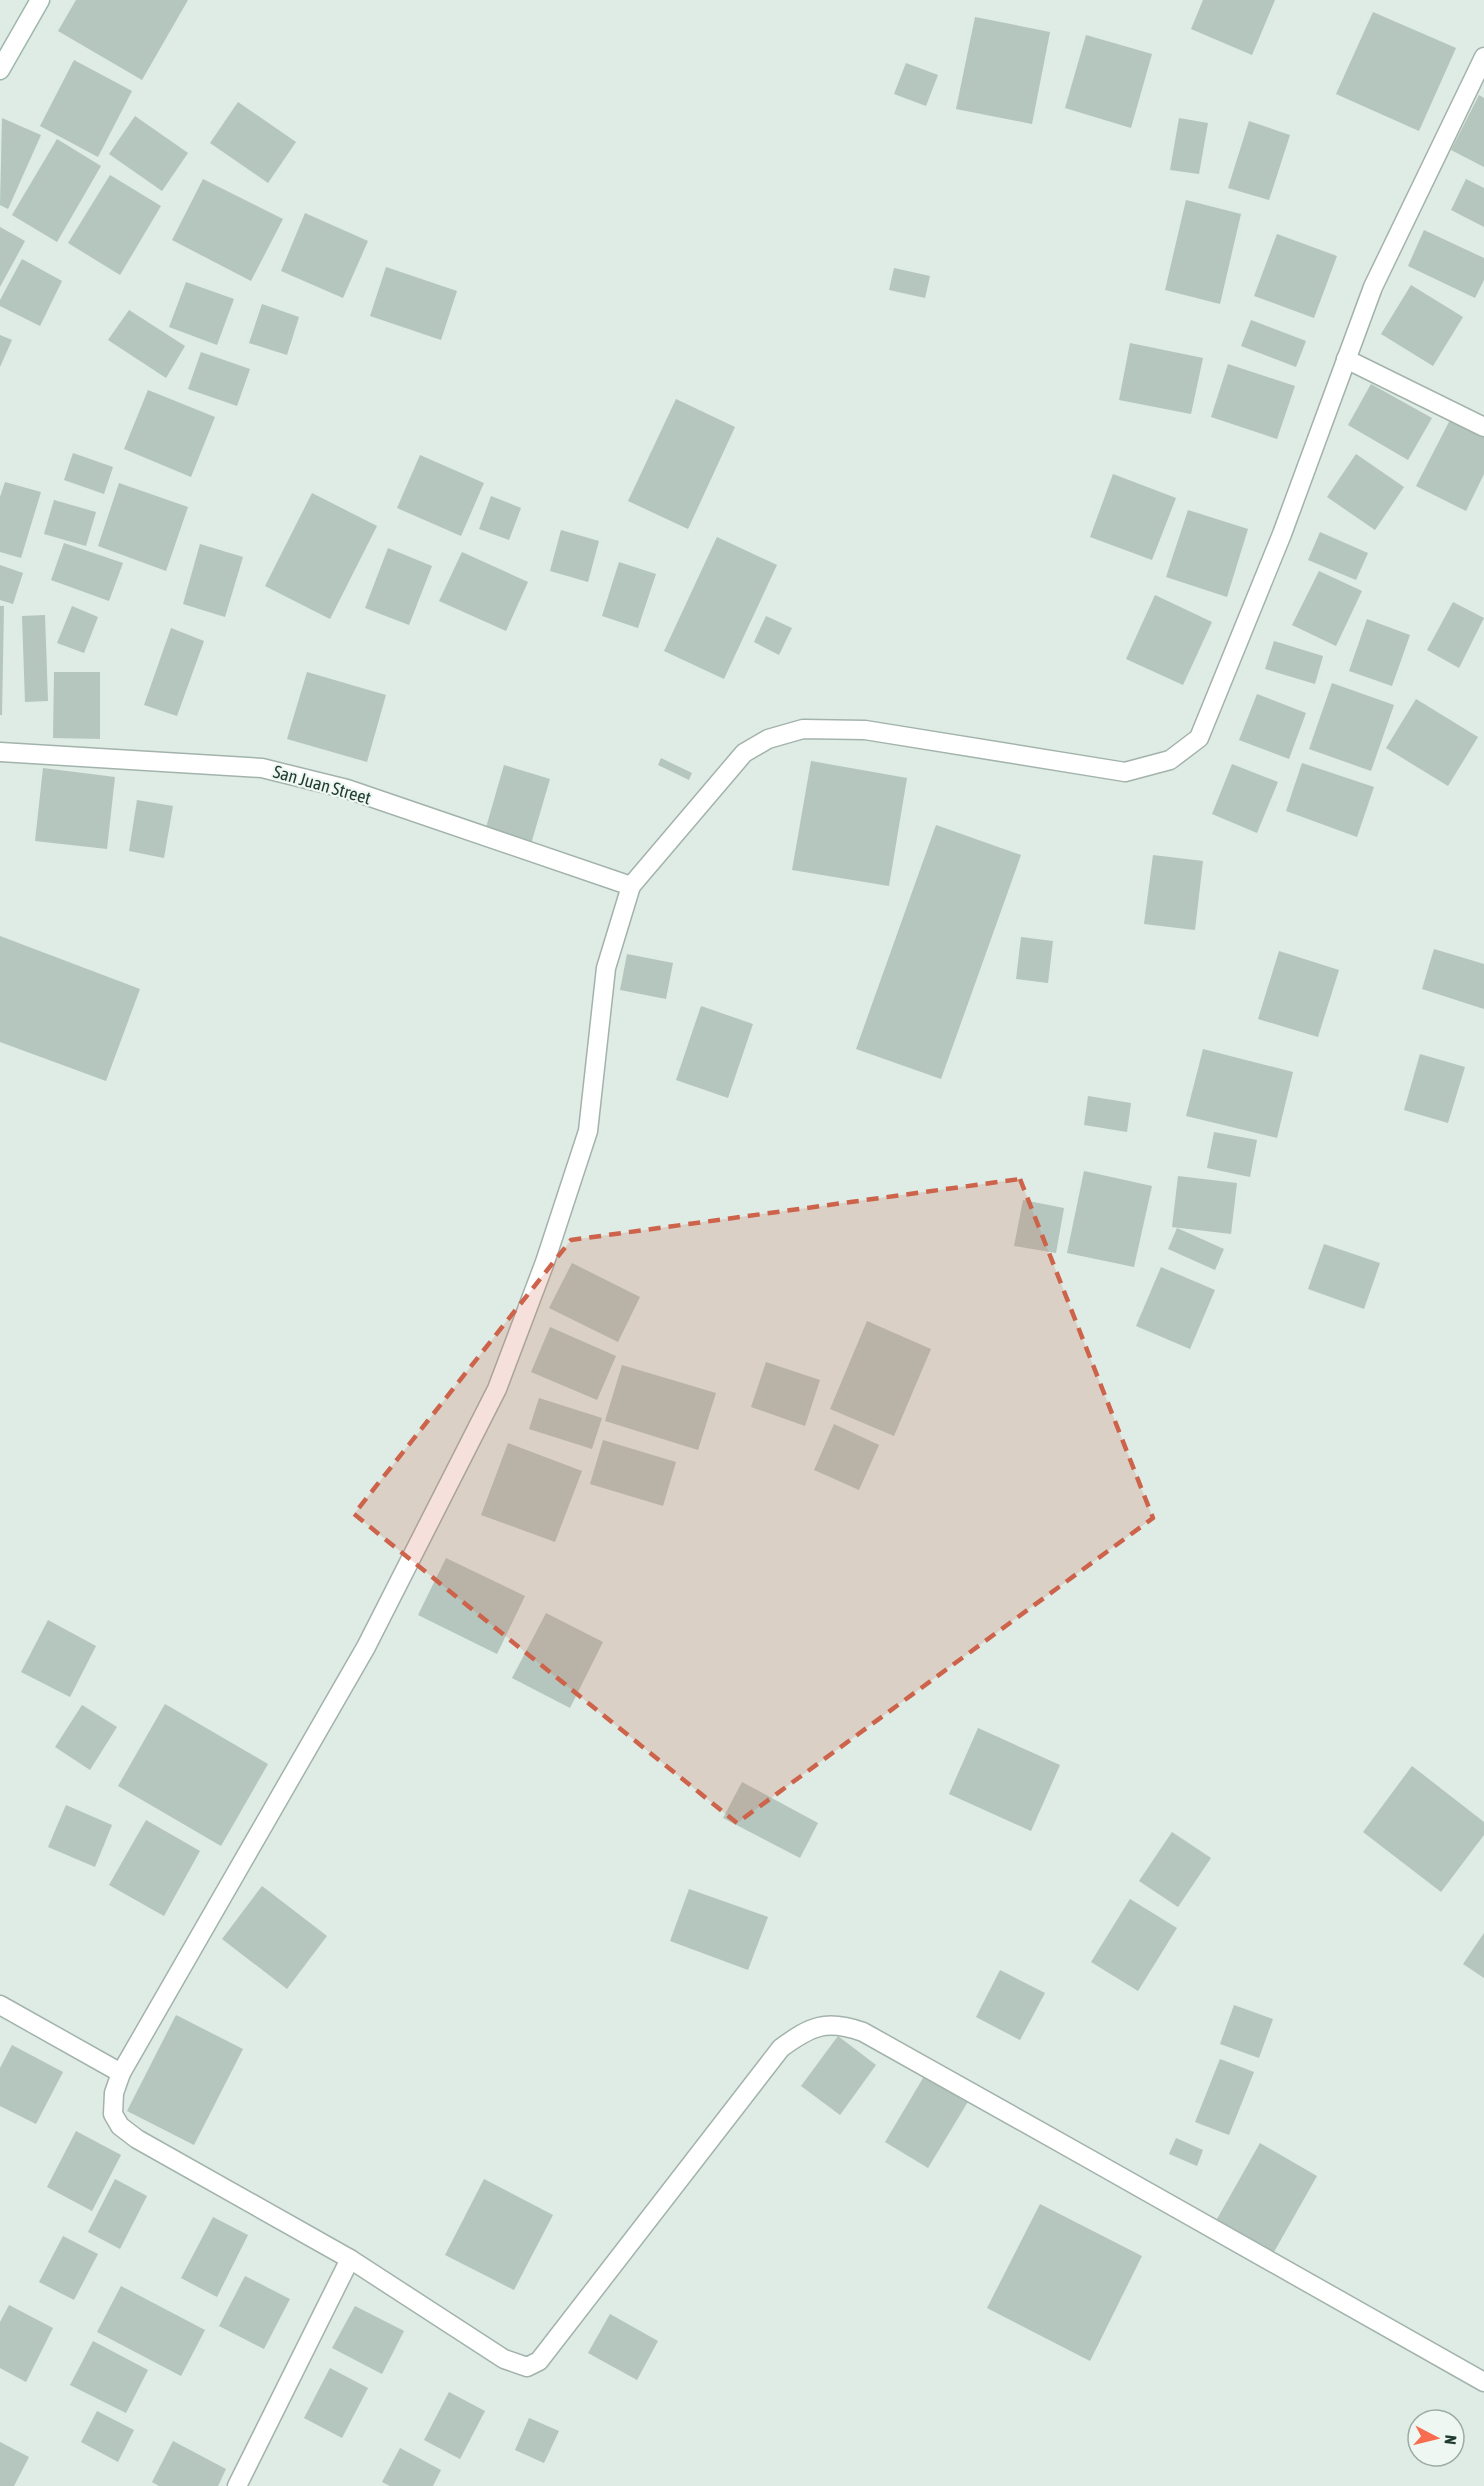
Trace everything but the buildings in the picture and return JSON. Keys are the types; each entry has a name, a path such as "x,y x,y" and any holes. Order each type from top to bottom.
{"street":[{"path":"0,70 40,0"},
{"path":"1484,57 1373,287 1282,534 1199,738 1170,760 1125,772 865,730 802,729 768,739 744,753 631,886 606,968 588,1131 545,1262 497,1389 366,1647 121,2073 113,2103 113,2114 120,2126 162,2155 350,2259 504,2359 519,2366 533,2365 540,2361 781,2048 802,2033 821,2025 842,2025 863,2032 1152,2192 1223,2236 1484,2382"},
{"path":"1346,359 1484,427"},
{"name":"San Juan Street","path":"0,752 262,768 346,789 631,886"},
{"path":"0,2005 121,2073"},
{"path":"237,2486 350,2259"}],"highlighted area":[{"path":"1020,1179 1153,1518 737,1823 354,1514 571,1240"}]}
